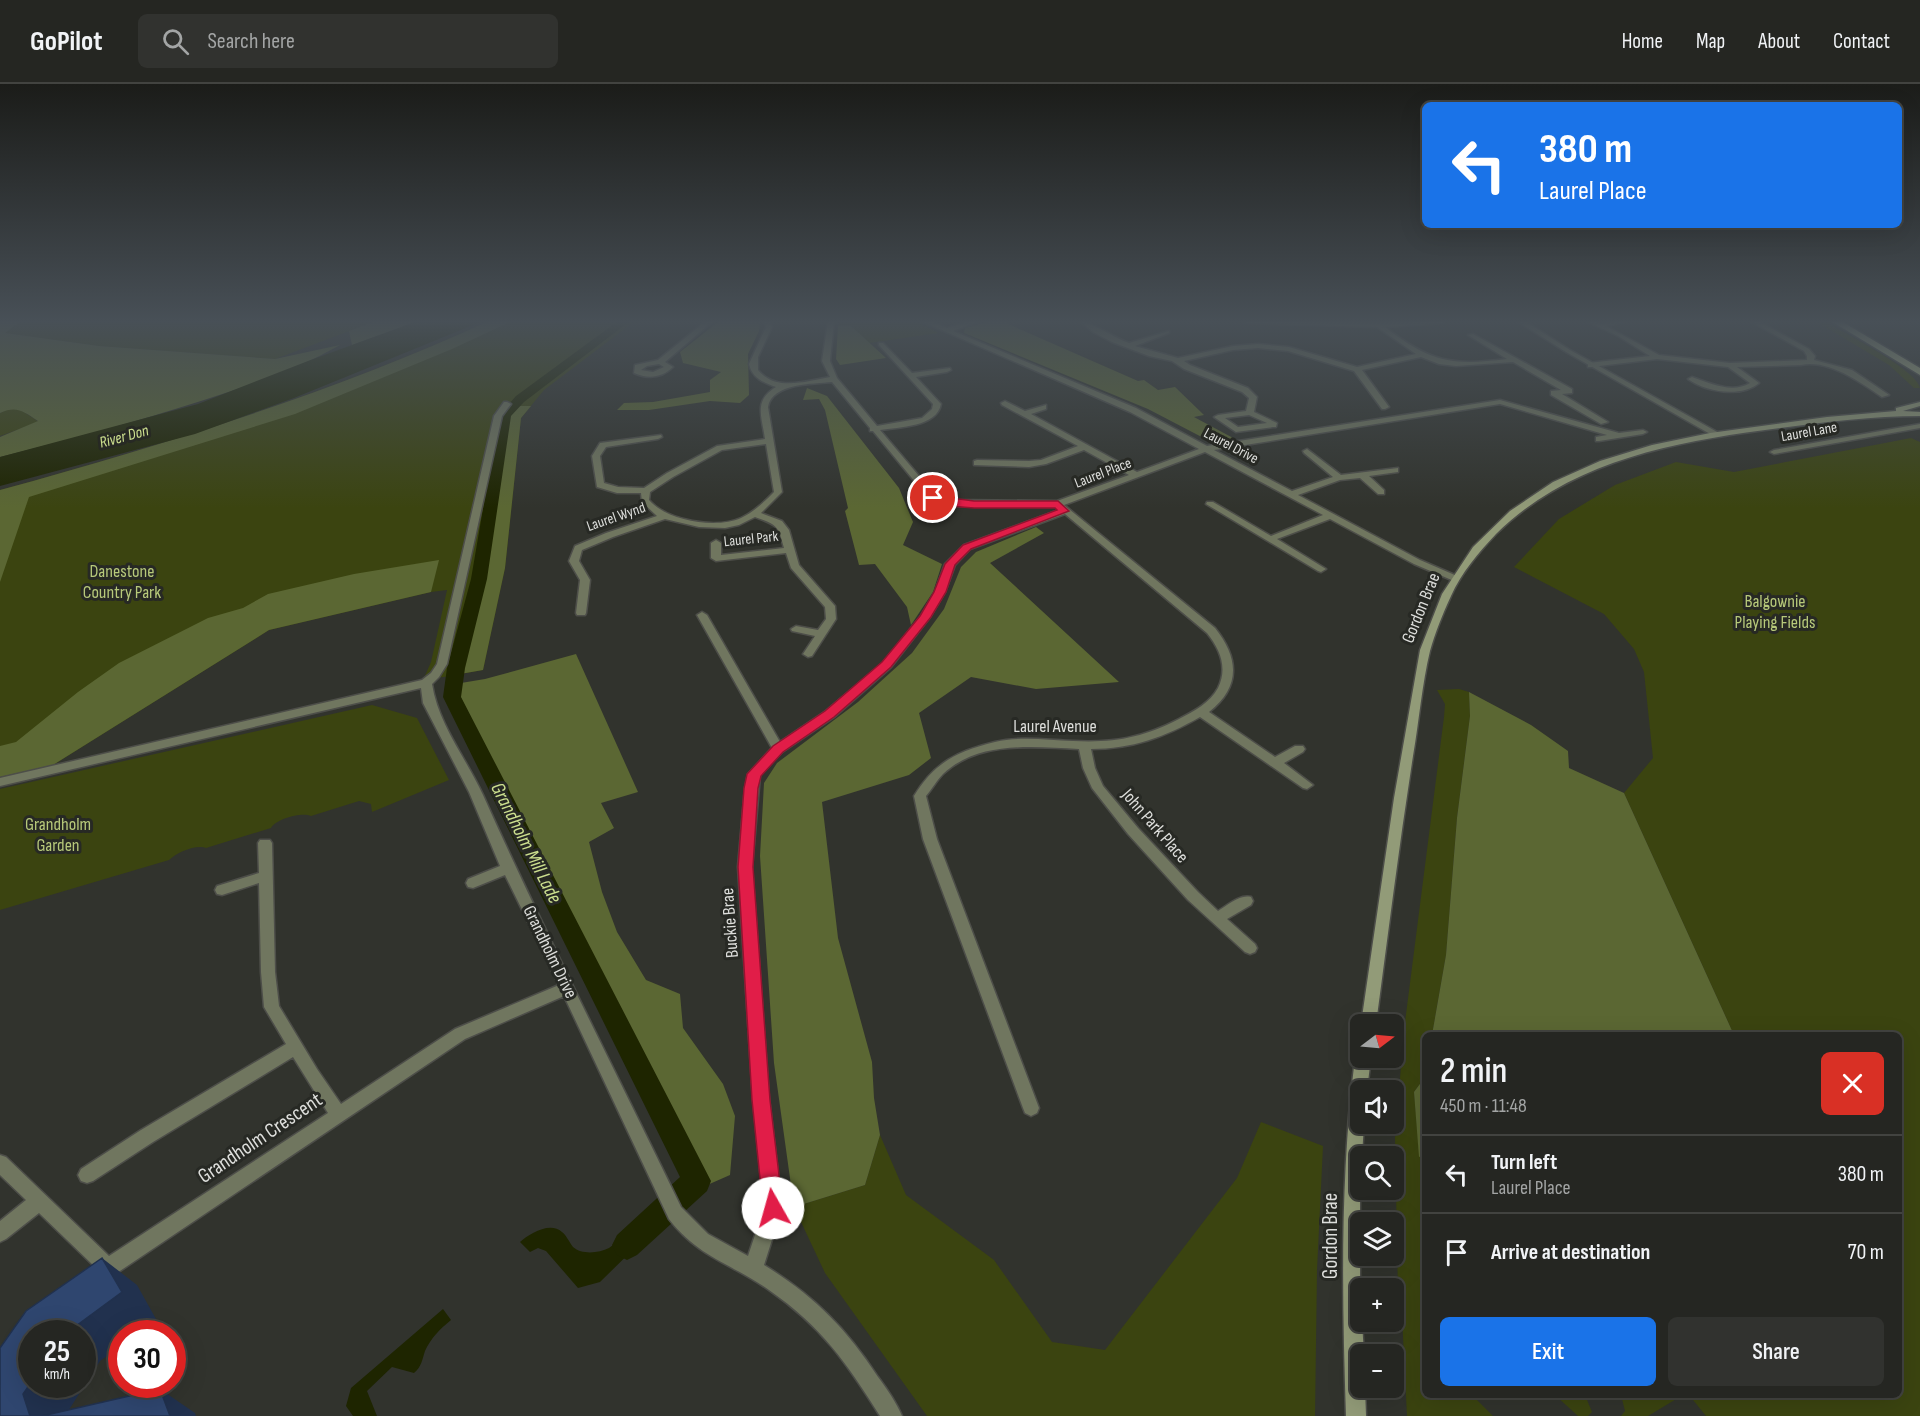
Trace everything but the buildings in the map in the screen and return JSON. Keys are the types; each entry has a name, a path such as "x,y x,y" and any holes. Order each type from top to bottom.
{"main road":[{"name":"Gordon Brae","path":"1890,413 1920,404"},
{"name":"Gordon Brae","path":"1369,1014 1420,673 1431,629 1454,578 1489,532 1550,487 1579,472 1659,445 1715,433 1890,413 1920,414"},
{"name":"Gordon Brae","path":"1356,1416 1352,1198 1362,1068"}],"street":[{"path":"773,383 782,387"},
{"path":"663,517 714,527 741,523 756,515 778,492 764,407 770,395 782,387 807,383"},
{"name":"Laurel Place","path":"837,383 873,429 933,498 949,502 1061,508 1136,475 1206,449"},
{"path":"873,429 924,420 936,410 937,405 919,383"},
{"name":"Laurel Drive","path":"1069,383 1132,410 1417,562 1454,578"},
{"path":"1228,383 1245,390 1253,397 1250,413"},
{"path":"1368,383 1385,407"},
{"path":"1555,383 1569,391 1554,393 1604,422"},
{"path":"1624,383 1715,433"},
{"path":"1703,383 1738,389 1748,388 1755,383"},
{"path":"1866,383 1885,395"},
{"path":"1738,389 1747,397"},
{"path":"1206,449 1500,402 1619,436"},
{"path":"1005,403 1136,475"},
{"path":"0,782 426,682 435,675 442,664 498,416 507,404"},
{"path":"1023,414 1043,407"},
{"path":"1250,413 1273,425 1236,430 1218,417 1250,413"},
{"name":"Laurel Lane","path":"1774,452 1920,426"},
{"path":"1599,439 1643,432"},
{"name":"Laurel Wynd","path":"658,437 603,445 596,456 600,485 617,490 646,491 720,448 770,441"},
{"path":"977,463 1043,462 1083,447"},
{"path":"1307,451 1339,477"},
{"path":"1014,453 1018,464"},
{"path":"1290,495 1339,477 1395,470"},
{"path":"1362,475 1381,492"},
{"name":"Laurel Wynd","path":"646,491 645,500 663,517"},
{"path":"1210,504 1321,569"},
{"name":"Laurel Avenue","path":"1032,1108 930,839 920,796 940,770 980,750 1004,744 1032,742 1084,746 1126,743 1156,735 1201,712 1220,697 1230,670 1220,640 1185,607 1061,508"},
{"name":"Buckie Brae","path":"753,1269 773,1208 761,1100 745,867 754,774 778,749 830,714 887,665 925,617 940,592 950,564 967,547 1061,508"},
{"name":"Laurel Park","path":"756,515 779,523 784,530 794,566 830,606 831,619 808,654"},
{"path":"1270,539 1329,516"},
{"name":"Laurel Wynd","path":"581,613 585,580 574,561 578,548 598,537 663,517"},
{"name":"Laurel Park","path":"716,543 717,569"},
{"name":"Laurel Park","path":"716,558 789,550"},
{"path":"702,615 778,749"},
{"path":"796,629 821,634"},
{"name":"Grandholm Drive","path":"426,682 429,703 475,792 508,868 675,1213 685,1227 706,1246 753,1269 802,1302 832,1328 892,1416"},
{"path":"1201,712 1306,785"},
{"name":"John Park Place","path":"1084,746 1089,768 1098,788 1133,831 1193,896 1250,948"},
{"path":"1275,763 1299,749"},
{"path":"265,843 268,972 272,1006 338,1114"},
{"path":"473,883 508,868"},
{"path":"222,890 266,876"},
{"path":"1217,918 1246,901"},
{"name":"Grandholm Crescent","path":"83,1285 460,1034 568,988"},
{"path":"87,1175 295,1047"},
{"path":"0,1163 108,1267"},
{"path":"0,1233 38,1202"}],"green space":[{"name":"Danestone Country Park","path":"338,383 553,383 544,390 521,418 505,568 483,670 424,678 431,662 447,590 431,592 269,630 53,765 0,777 0,490 187,435"},
{"path":"1909,383 1918,383 1920,388 1914,388"},
{"path":"11,408 21,410 39,422 0,436 0,413"},
{"name":"Balgownie Playing Fields","path":"1911,438 1920,442 1920,1416 1706,1416 1691,1398 1902,1398 1902,1032 1733,1032 1624,793 1653,758 1644,672 1634,649 1604,614 1514,567 1559,519 1615,485 1676,462 1734,472"},
{"path":"1459,689 1469,692 1470,716 1457,818 1446,955 1433,1032 1422,1032 1422,1081 1414,1092 1420,1157 1422,1156 1422,1398 1475,1398 1493,1416 1407,1416 1403,1332 1404,1278 1398,1278 1397,1266 1404,1266 1404,1212 1396,1212 1396,1200 1404,1200 1404,1146 1395,1146 1395,1138 1395,1134 1404,1134 1404,1080 1400,1080 1401,1068 1404,1068 1404,1030 1445,704 1437,690"},
{"name":"Grandholm Garden","path":"372,705 417,718 449,780 372,812 371,804 359,801 311,816 290,817 271,828 206,848 198,847 187,850 169,860 0,910 0,789"},
{"path":"1261,1122 1323,1146 1317,1270 1315,1416 927,1416 825,1273 794,1207 865,1185 880,1135 906,1195 994,1260 1052,1342 1105,1350 1237,1178"},
{"path":"1558,1398 1586,1398 1592,1412 1588,1416 1578,1416"},
{"path":"1622,1398 1678,1398 1648,1416 1621,1416 1625,1411"}],"shaded area":[{"path":"0,383 253,383 128,423 0,457 0,437 38,421 16,410 0,413"},
{"path":"338,383 369,383 295,414 29,497 0,582 0,490 187,435"},
{"path":"710,383 749,383 749,395 740,403 710,401 649,410 617,410 624,403 653,402 710,392"},
{"path":"1085,383 1148,383 1158,390 1175,387 1204,415 1194,417 1235,439 1217,445 1148,409"},
{"path":"807,388 827,396 899,488 913,522 903,545 942,564 933,592 911,625 907,607 875,564 859,565 845,511 848,508 825,410 819,399 803,400"},
{"path":"518,406 531,406 521,418 505,568 483,670 460,674 488,555 509,416"},
{"path":"1036,527 1044,533 990,563 1119,682 1036,689 971,677 919,713 931,758 909,775 822,802 838,938 872,1062 874,1098 880,1135 865,1185 794,1207 774,1063 760,856 764,783 777,763 858,702 912,653 944,609 961,567 976,552"},
{"path":"439,560 431,592 269,630 53,765 0,777 0,746 16,742 78,692 119,663 208,618 243,608 268,594 354,574"},
{"path":"576,654 638,792 601,803 614,828 589,842 602,892 617,932 646,980 680,994 683,1028 723,1084 735,1116 730,1175 705,1186 460,696 461,683 485,679"},
{"path":"1469,692 1531,725 1568,751 1569,768 1624,793 1733,1032 1433,1032 1446,955 1457,818 1470,716"},
{"path":"1422,1081 1422,1156 1419,1157 1414,1092"}],"water":[{"name":"River Don","path":"251,383 330,383 195,434 0,486 0,457 198,404"},
{"path":"640,1219 651,1232 600,1282 578,1288 546,1251 538,1248 530,1252 520,1242 534,1232 552,1228 562,1232 577,1250 600,1251 613,1245"},
{"path":"443,1309 451,1320 430,1342 417,1370 414,1373 392,1367 367,1391 377,1416 353,1416 346,1406 351,1388"}],"waterway":[{"name":"Grandholm Mill Lade","path":"541,383 520,399 505,415 479,579 456,668 452,697 697,1181 627,1245"}],"route":[{"path":"773,1208 761,1100 745,867 754,774 778,749 830,714 887,665 925,617 940,592 950,564 967,547 1064,511 1058,504 1037,506 974,504 933,498"}]}
